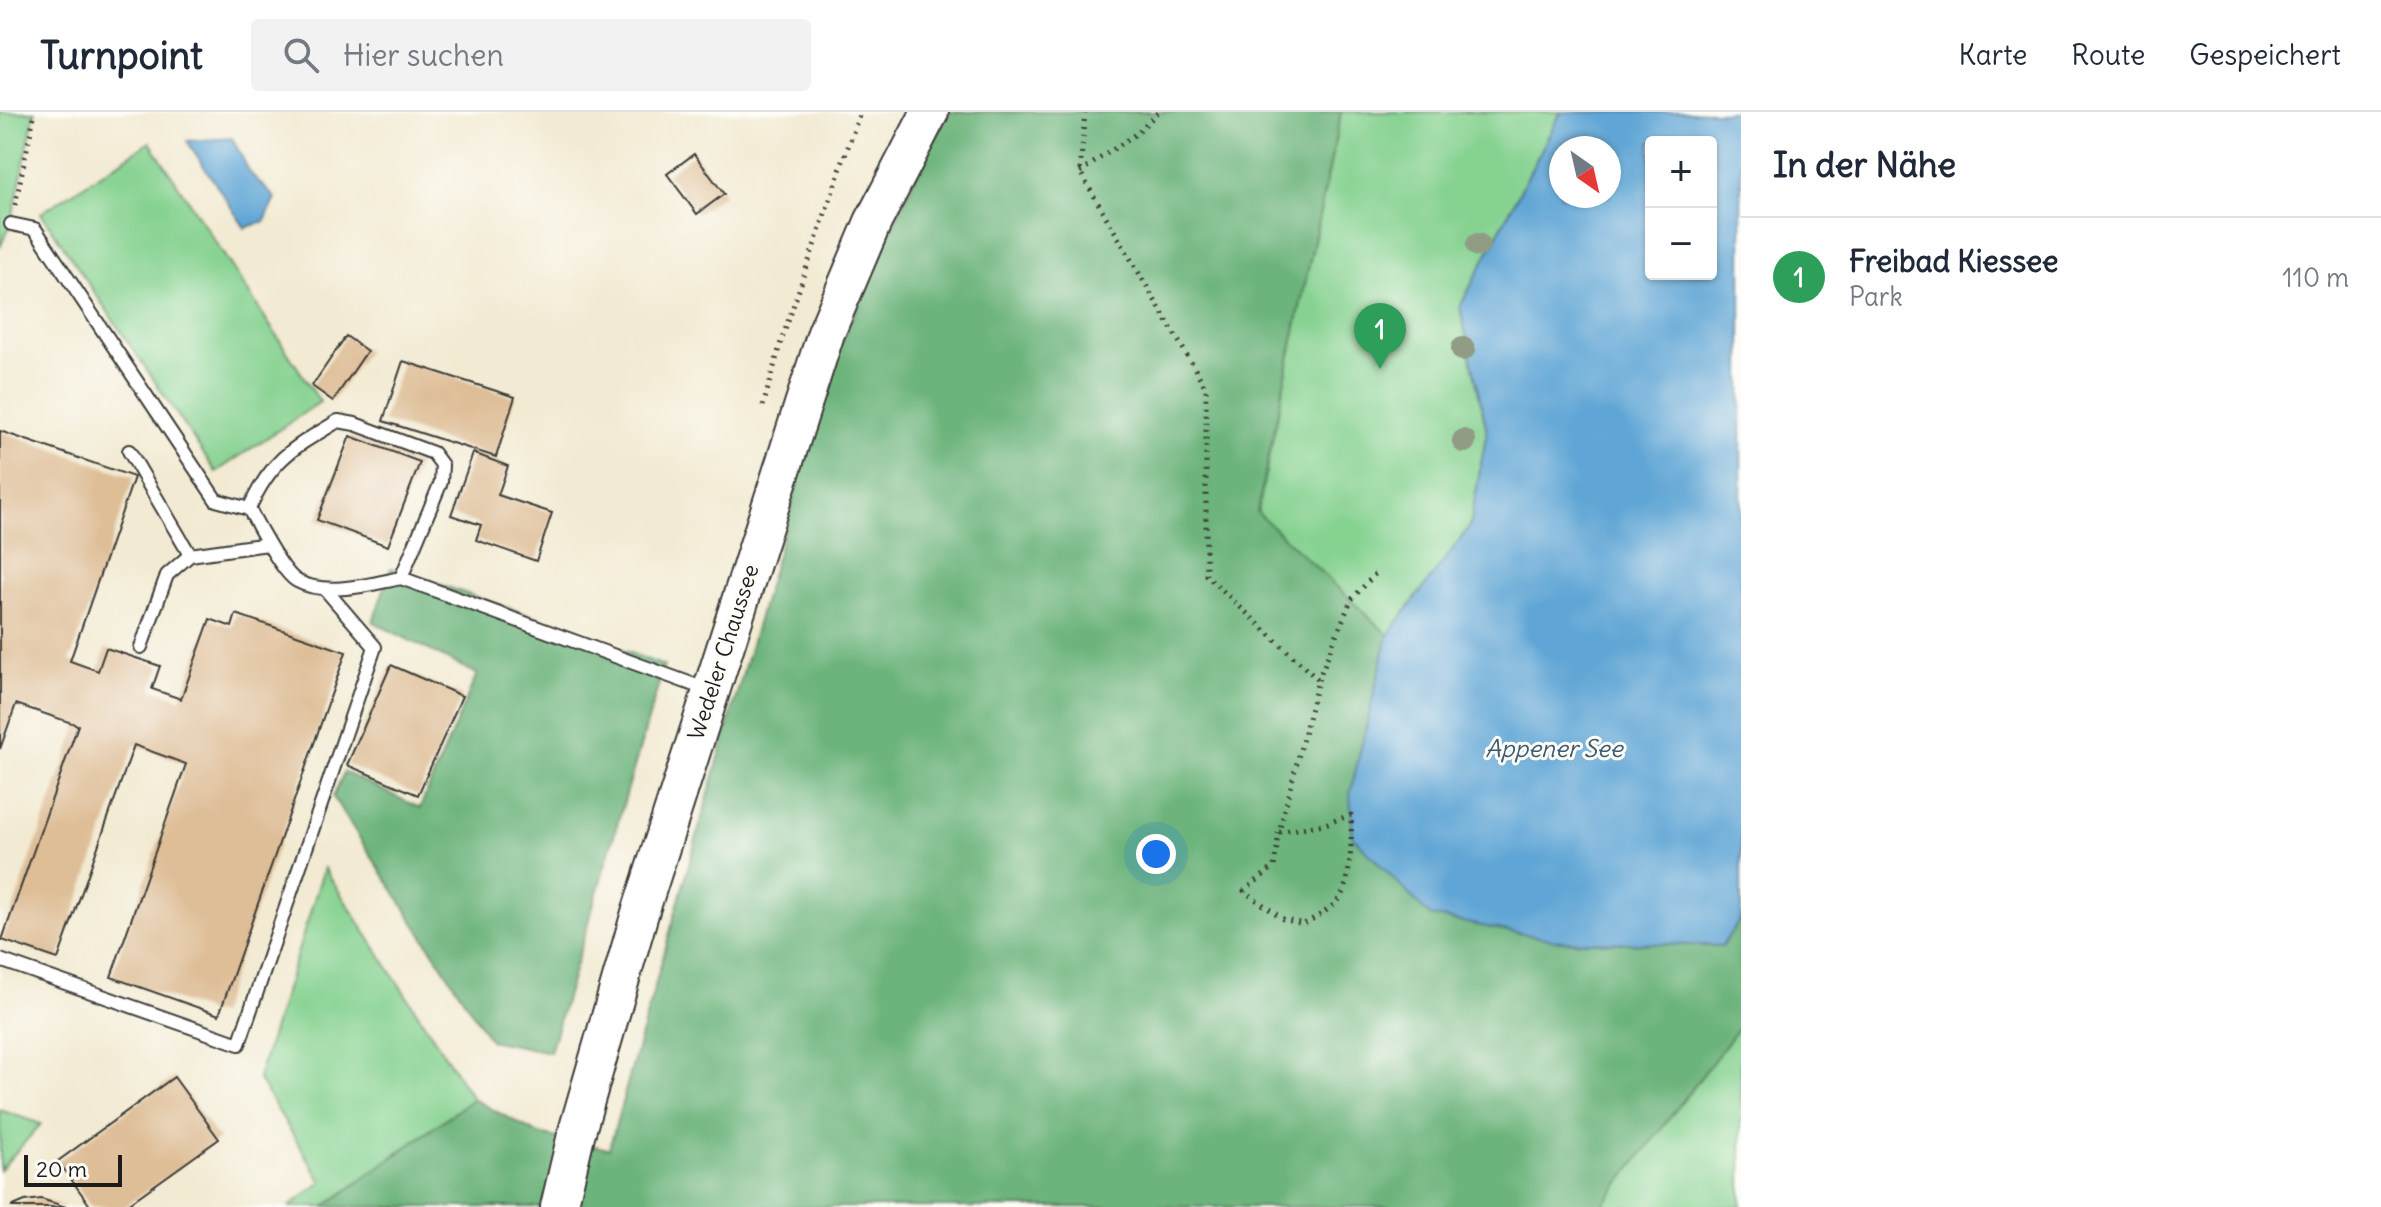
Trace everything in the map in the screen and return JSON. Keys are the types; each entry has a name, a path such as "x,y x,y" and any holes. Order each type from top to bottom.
{"main road":[{"name":"Wedeler Chaussee","path":"559,1207 576,1135 640,913 826,333 873,222 930,112"}],"lane":[{"path":"11,224 35,229 216,500 249,509 268,544 295,581 325,589 401,578 711,691"},
{"path":"249,509 259,485 288,451 338,421 355,424 433,453 442,465 441,482 401,578"},
{"path":"129,451 190,555"},
{"path":"141,647 167,575 190,555 268,544"},
{"path":"0,960 239,1044 375,647 325,589"}],"path":[{"path":"11,224 35,112"},
{"path":"1085,112 1080,172 1206,388 1206,575 1318,680"},
{"path":"1080,172 1137,133 1158,112"},
{"path":"1279,832 1325,824 1351,815 1353,837 1343,892 1325,913 1304,924 1283,919 1244,891 1274,867 1279,832 1318,680 1351,600 1376,573"}],"green space":[{"path":"0,112 35,112 11,224 0,247"},
{"path":"949,112 1341,112 1257,512 1388,635 1350,794 1560,941 1722,946 1741,918 1741,1025 1601,1207 324,1207 473,1099 539,1134 609,1149 834,359 924,157"},
{"path":"1341,112 1561,112 1460,307 1487,431 1470,527 1388,635 1257,513"},
{"path":"150,142 320,402 216,472 41,213"},
{"path":"391,568 535,617 664,666 550,1052 490,1040 333,797 344,772 420,808 477,674 373,622"},
{"path":"324,868 473,1099 324,1207 289,1207 322,1182 258,1078"},
{"path":"1741,1025 1741,1207 1601,1207"},
{"path":"0,1110 41,1124 0,1170"}],"water":[{"name":"Appener See","path":"1561,112 1741,112 1741,918 1722,946 1560,941 1430,916 1353,837 1350,794 1388,635 1470,526 1487,431 1460,307"},
{"path":"232,138 250,173 275,198 265,221 245,228 187,141"}],"building":[{"path":"694,154 724,194 697,214 667,174"},
{"path":"346,336 367,351 333,401 312,386"},
{"path":"403,361 515,397 496,457 383,421"},
{"path":"0,431 134,477 70,661 98,671 106,648 160,666 152,689 181,699 210,619 232,627 236,614 346,652 219,1015 111,977 186,764 134,745 58,959 2,940 78,725 16,704 0,749"},
{"path":"350,436 420,462 388,546 317,520"},
{"path":"473,453 508,466 498,495 552,513 536,561 476,540 481,525 451,515"},
{"path":"391,665 462,696 418,795 347,765"},
{"path":"174,1077 219,1139 124,1207 91,1207 58,1161"},
{"path":"41,1199 66,1207 11,1207 25,1201"}],"place":[{"name":"Freibad Kiessee","path":"1380,369"}]}
